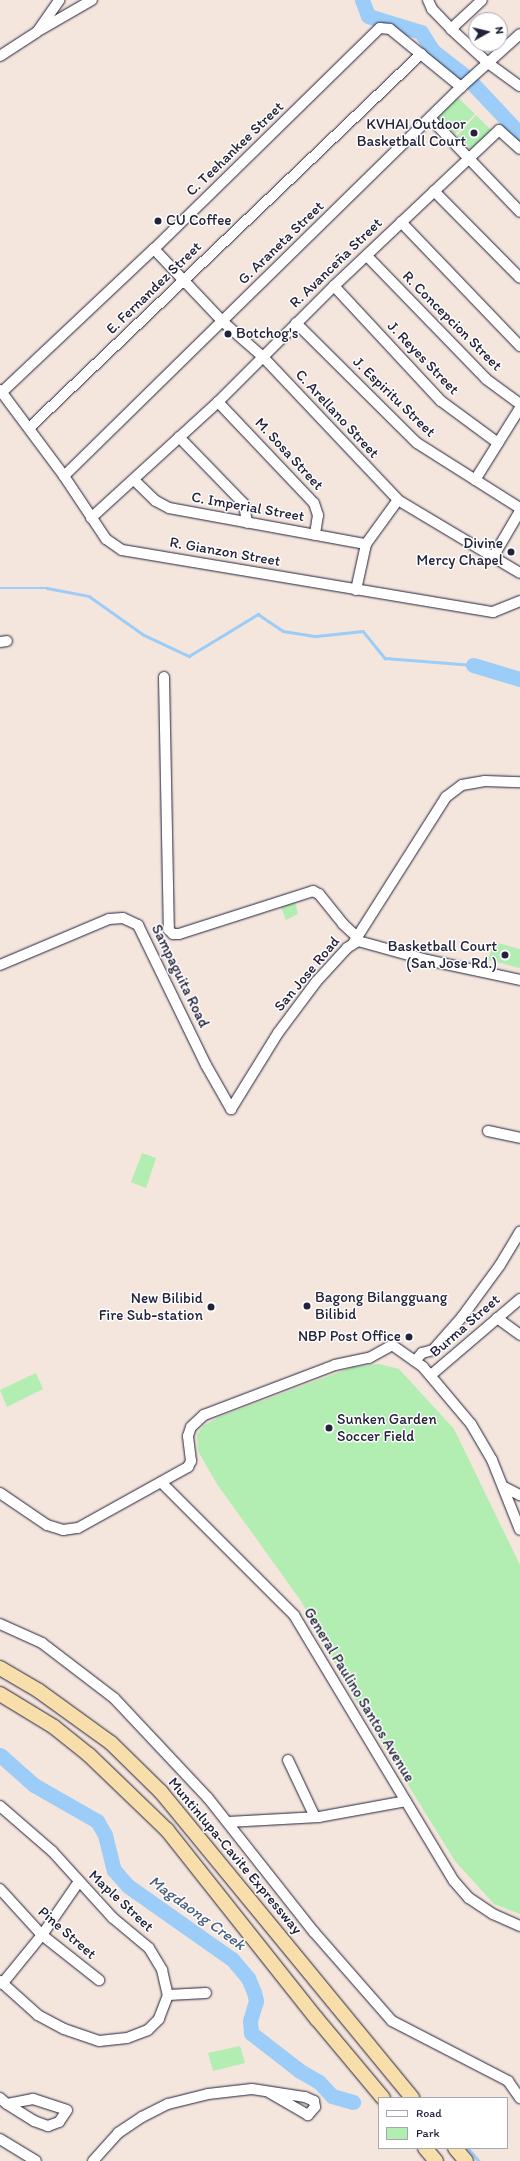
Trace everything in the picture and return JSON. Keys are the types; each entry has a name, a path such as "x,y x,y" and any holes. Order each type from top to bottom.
{"highway":[{"name":"Muntinlupa-Cavite Expressway","path":"0,1668 39,1691 105,1739 161,1792 411,2097"},
{"path":"0,1694 54,1728 89,1755 167,1830 317,2019 382,2097"},
{"path":"426,2149 436,2161"},
{"path":"456,2149 466,2161"}],"street":[{"path":"37,32 59,0"},
{"path":"0,56 37,32 92,0"},
{"path":"428,0 432,9 451,29 488,63 520,86"},
{"path":"451,29 482,0"},
{"name":"C. Teehankee Street","path":"1,391 154,249 384,27 421,54"},
{"name":"G. Araneta Street","path":"64,476 461,87 520,34"},
{"path":"421,54 461,87"},
{"name":"E. Fernandez Street","path":"29,428 421,54"},
{"path":"430,118 520,212"},
{"name":"R. Avanceña Street","path":"92,518 179,436 218,402 334,286 499,130 520,149"},
{"path":"434,191 520,278"},
{"path":"401,222 520,346"},
{"name":"C. Arellano Street","path":"154,249 222,321 263,357 398,500 520,573"},
{"name":"R. Concepcion Street","path":"367,256 486,379 520,404"},
{"name":"J. Reyes Street","path":"334,286 441,401 498,443"},
{"name":"J. Espiritu Street","path":"296,323 416,443 520,508"},
{"name":"R. Gianzon Street","path":"1,391 64,476 106,539 122,550 492,612 520,601"},
{"name":"M. Sosa Street","path":"218,402 314,503 318,515 314,535"},
{"path":"475,480 520,408"},
{"path":"179,436 244,504 247,523"},
{"name":"C. Imperial Street","path":"134,480 156,501 169,508 366,544"},
{"path":"356,590 366,544 398,500"},
{"path":"493,557 520,511"},
{"path":"164,677 169,930 173,934 178,934 316,891 355,940 446,797 462,785 485,781 520,782"},
{"name":"Sampaguita Road","path":"0,965 109,920 123,918 138,925 143,930 212,1076 230,1109"},
{"name":"San Jose Road","path":"230,1109 278,1033 316,982 355,940 368,942 427,960 520,980"},
{"path":"488,1131 520,1138"},
{"path":"414,1361 422,1353 433,1350 462,1317 500,1265 520,1232"},
{"name":"Burma Street","path":"431,1375 520,1299"},
{"path":"496,1318 520,1335"},
{"path":"0,1493 47,1525 69,1530 87,1524 188,1467 192,1455 188,1436 191,1427 204,1415 328,1367 369,1358 392,1345 431,1375 471,1424 492,1460 520,1530"},
{"name":"General Paulino Santos Avenue","path":"162,1483 294,1615 454,1881 469,1898 493,1914 520,1926"},
{"path":"504,1487 520,1495"},
{"path":"0,1624 42,1643 114,1698 228,1822 314,1932 392,2021 508,2081 520,2098"},
{"path":"288,1760 315,1817"},
{"path":"228,1822 315,1817 364,1810 406,1801"},
{"name":"Maple Street","path":"0,1806 52,1851 78,1883 112,1918 149,1948 162,1970 168,1995"},
{"path":"78,1883 42,1935 1,1982 38,2015 64,2029 87,2038 110,2041 128,2038 148,2030 159,2019 168,1995 206,1993"},
{"name":"Pine Street","path":"0,1889 42,1935 99,1980"},
{"path":"93,2161 118,2133 142,2117 168,2104 208,2094 252,2089 270,2092"},
{"path":"33,2099 67,2110 59,2122 48,2126 34,2121 3,2101 33,2099"},
{"path":"0,2139 36,2161"}],"green space":[{"path":"456,96 475,114 455,134 437,116"},
{"name":"KVHAI Outdoor Basketball Court","path":"476,115 491,130 472,150 457,136"},
{"path":"295,902 298,914 286,920 281,907"},
{"name":"Basketball Court (San Jose Rd.)","path":"494,942 520,949 520,968 488,960"},
{"path":"142,1153 156,1158 146,1188 131,1182"},
{"path":"379,1364 399,1369 454,1429 520,1565 520,1914 494,1904 455,1861 353,1696 301,1601 217,1484 198,1451 197,1435 203,1426 219,1417 353,1367"},
{"path":"36,1373 43,1389 7,1407 0,1390"},
{"path":"240,2046 245,2063 213,2071 208,2053"}],"waterway":[{"path":"362,0 368,16 421,32 433,51 468,78"},
{"path":"472,83 520,134"},
{"path":"0,588 47,588 89,596 144,635 189,656 258,614 283,631 316,636 363,631 385,658 473,665"},
{"path":"473,665 520,679"},
{"name":"Magdaong Creek","path":"0,1755 34,1785 97,1821 105,1835 114,1870 128,1886 232,1959 248,1978 254,1992 256,2001 250,2021 251,2033 300,2071 319,2082 332,2096 353,2102"},
{"name":"Magdaong Creek","path":"469,2149 479,2161"}],"place":[{"name":"KVHAI Outdoor Basketball Court","path":"474,133"},
{"name":"CU Coffee","path":"158,221"},
{"name":"Botchog's","path":"228,334"},
{"name":"Divine Mercy Chapel","path":"511,552"},
{"name":"Basketball Court (San Jose Rd.)","path":"505,955"},
{"name":"Bagong Bilangguang Bilibid","path":"307,1306"},
{"name":"New Bilibid Fire Sub-station","path":"211,1307"},
{"name":"NBP Post Office","path":"409,1337"},
{"name":"Sunken Garden Soccer Field","path":"329,1428"}]}
